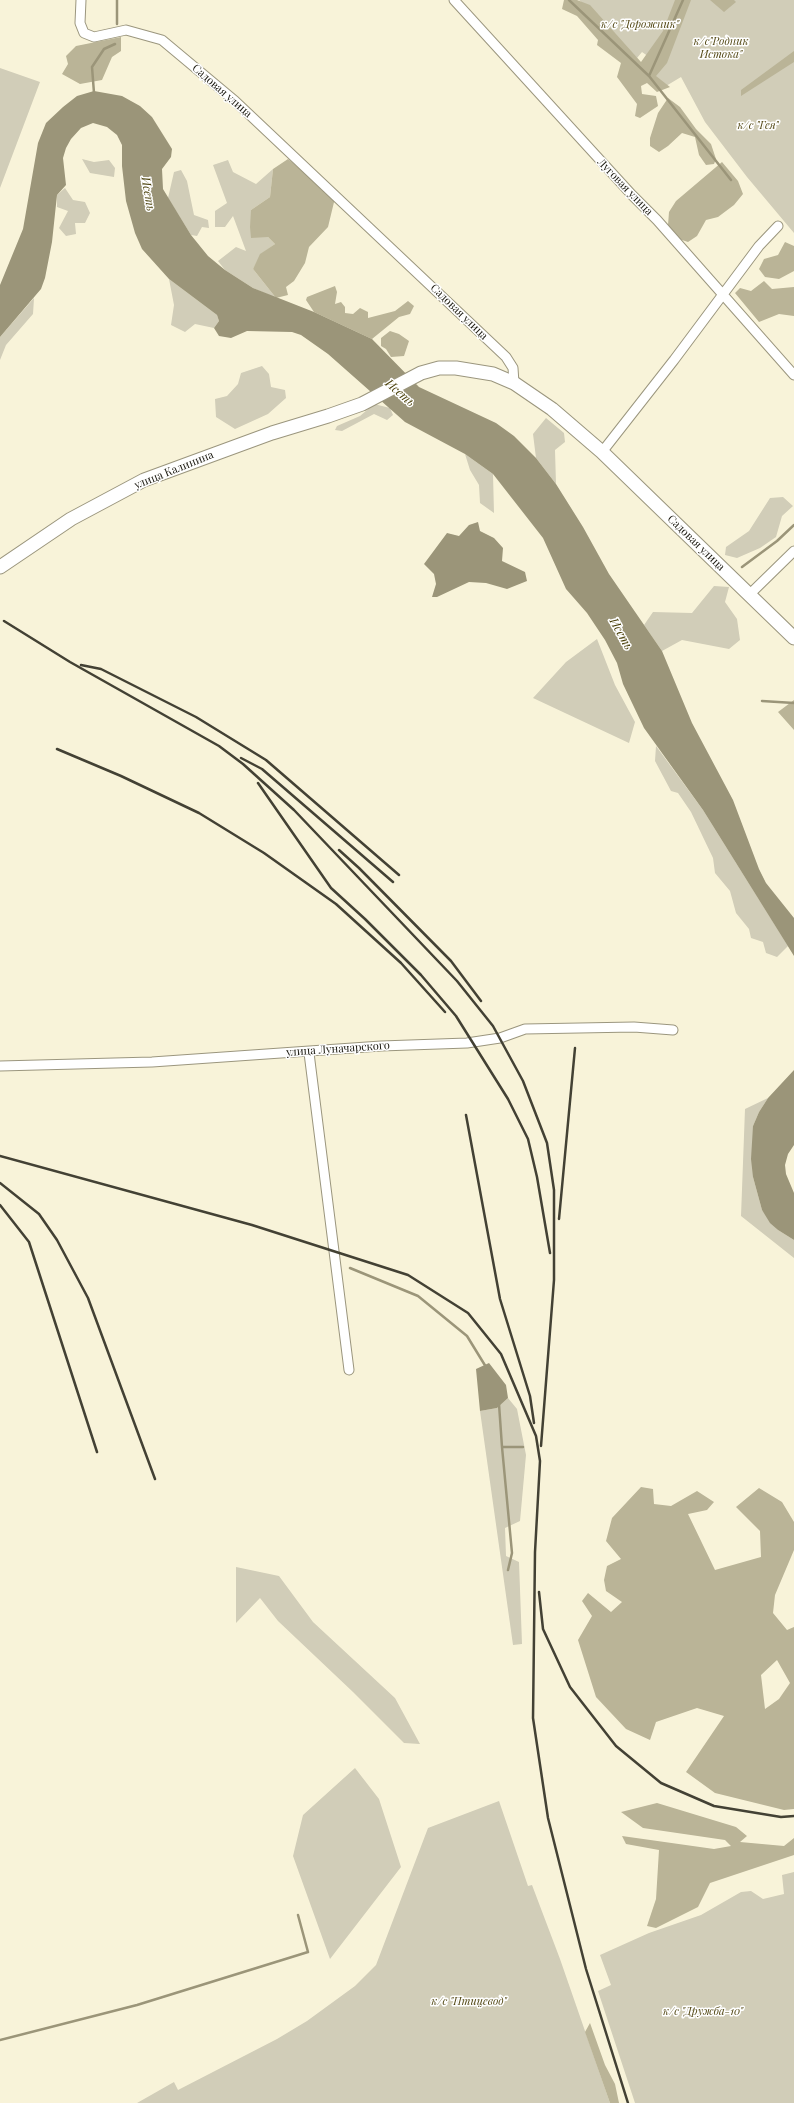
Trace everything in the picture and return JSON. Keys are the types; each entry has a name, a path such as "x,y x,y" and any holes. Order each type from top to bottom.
{"main road":[{"name":"улица Калинина","path":"0,567 70,519 144,480 258,438 362,404 421,373 439,368 456,368 493,374 514,383"},
{"name":"Садовая улица","path":"514,383 552,409 602,452 794,638"}],"street":[{"name":"Садовая улица","path":"81,0 80,23 84,33 94,37 126,30 162,40 241,106 506,357 513,368 514,383"},
{"name":"Луговая улица","path":"454,0 724,295 794,375"},
{"path":"602,452 724,295 759,246 778,226"},
{"path":"750,594 794,551"},
{"name":"улица Луначарского","path":"0,1066 152,1062 274,1053 309,1053 381,1046 468,1043 500,1038 525,1029 634,1027 673,1030"},
{"path":"309,1053 349,1370"}],"green space":[{"name":"к/с \"Дорожник\"","path":"579,0 679,0 652,59 642,52 637,58"},
{"path":"687,0 794,0 794,233 747,177 705,122 681,77 666,86 653,75"},
{"path":"0,68 40,82 0,188"},
{"path":"82,159 94,162 109,160 115,168 114,177 90,173"},
{"path":"228,160 233,172 256,184 273,169 270,197 251,210 268,237 275,244 261,254 253,269 276,298 253,288 225,270 218,261 236,247 246,251 233,216 225,227 215,227 215,211 227,203 213,165"},
{"path":"181,170 187,181 194,215 208,220 209,228 202,227 197,236 191,235 168,198 174,172"},
{"path":"65,188 73,200 85,202 90,213 85,223 75,223 76,234 66,236 59,228 68,211 57,207 57,195"},
{"path":"169,279 217,315 219,321 214,328 195,324 185,332 171,325 174,305"},
{"path":"34,298 33,314 6,345 0,360 0,337"},
{"path":"262,366 269,374 271,387 285,390 286,398 268,414 235,429 216,417 215,399 227,396 238,384 241,373"},
{"path":"374,404 390,408 393,415 387,420 374,414 342,431 335,430 337,426 360,416"},
{"path":"546,418 564,433 565,442 555,450 556,484 536,458 533,434"},
{"path":"465,454 493,474 494,513 480,503 479,485 470,470"},
{"path":"783,497 793,506 782,516 776,537 760,548 737,558 725,555 726,547 749,531 770,498"},
{"path":"714,586 729,587 725,602 737,619 740,640 729,649 682,640 662,651 644,625 653,612 692,613"},
{"path":"597,639 615,685 635,722 629,743 533,698 566,662"},
{"path":"656,746 703,810 788,946 777,957 766,953 763,942 751,938 749,929 736,913 730,891 715,873 713,858 691,812 678,793 671,791 655,761"},
{"path":"768,1098 759,1112 753,1126 753,1177 762,1210 778,1230 794,1240 794,1258 741,1216 745,1109"},
{"path":"508,1398 517,1409 526,1455 520,1521 505,1528 506,1556 519,1562 522,1644 513,1645 480,1411 497,1408"},
{"path":"236,1567 279,1576 313,1622 395,1698 420,1744 404,1743 278,1621 260,1598 236,1623"},
{"path":"355,1768 379,1799 401,1867 330,1959 293,1856 303,1815"},
{"name":"к/с \"Птицевод\"","path":"499,1801 528,1886 532,1885 560,1959 610,2103 137,2103 174,2082 178,2090 277,2039 307,2021 355,1986 376,1965 428,1828"},
{"name":"к/с \"Дружба-10\"","path":"794,1872 794,2103 635,2103 598,1991 611,1985 600,1955 649,1933 701,1915 741,1892 751,1891 763,1899 784,1894 782,1875"}],"shaded area":[{"path":"564,0 577,0 590,5 641,62 663,31 675,0 691,0 667,63 656,76 670,87 657,92 647,83 641,86 642,94 656,96 658,106 640,118 635,116 637,104 617,77 621,63 597,45 598,40 577,16 562,9"},
{"path":"710,0 734,0 736,2 724,12"},
{"path":"121,37 121,51 112,57 102,80 80,84 62,74 68,64 66,56 76,46"},
{"path":"794,51 794,62 741,96 741,90"},
{"path":"668,98 680,107 696,129 711,144 716,159 714,164 706,165 699,155 695,137 682,133 659,152 650,146 650,138 658,113"},
{"path":"288,159 335,198 328,227 309,247 305,263 294,281 286,287 288,295 276,298 253,269 260,254 275,244 268,237 251,238 251,210 270,197 273,169"},
{"path":"722,162 738,181 743,194 734,205 718,217 706,220 697,236 688,242 676,238 668,225 669,212 676,201"},
{"path":"785,242 794,246 794,271 779,279 765,277 759,269 764,259 778,255"},
{"path":"764,281 772,289 794,287 794,316 779,314 759,322 735,293 740,288 751,291"},
{"path":"335,286 337,292 335,304 341,302 345,307 345,313 353,314 360,308 368,312 368,318 395,311 408,301 414,306 410,314 399,317 372,339 314,312 306,300 307,297"},
{"path":"390,331 399,334 409,341 404,356 391,357 386,349 381,346 381,338"},
{"path":"794,700 794,730 778,712"},
{"path":"641,1487 653,1489 654,1504 671,1506 697,1491 714,1502 707,1510 688,1514 715,1570 761,1557 760,1531 736,1507 759,1488 782,1502 794,1522 794,1550 775,1595 773,1613 787,1630 794,1627 794,1809 784,1810 715,1793 686,1772 724,1716 697,1708 656,1722 650,1740 626,1729 596,1697 578,1640 592,1616 582,1601 588,1593 611,1612 622,1602 606,1591 604,1580 607,1566 621,1559 606,1541 612,1518","holes":["777,1660 790,1683 779,1699 765,1709 761,1675"]},
{"path":"657,1803 736,1827 747,1836 740,1842 784,1846 794,1838 794,1855 710,1883 698,1907 656,1928 647,1926 656,1899 659,1850 626,1844 622,1836 714,1849 731,1846 725,1840 643,1828 621,1812"},
{"path":"590,2023 605,2065 615,2084 619,2103 610,2103 585,2032"}],"water":[{"name":"Исеть","path":"94,91 122,96 140,106 152,117 172,149 171,157 162,169 163,189 191,235 208,256 225,270 253,288 314,312 372,339 419,387 496,423 514,436 536,458 556,484 583,527 609,574 662,651 692,723 733,800 759,869 766,883 794,918 794,956 703,810 644,728 623,684 617,663 605,640 587,613 566,589 543,538 493,474 465,454 405,422 328,354 301,335 292,332 247,331 231,338 219,336 214,328 219,321 217,315 169,279 142,249 135,233 126,201 122,166 122,145 117,135 107,127 93,123 81,128 71,139 66,148 63,158 66,185 57,195 52,242 45,278 41,289 0,337 0,285 23,229 38,143 46,123 63,107 77,96"},
{"path":"478,522 480,531 494,538 503,548 502,561 525,572 527,581 507,589 486,583 469,582 437,597 432,597 436,584 434,574 424,564 447,533 459,536 469,525"},
{"path":"794,1070 794,1145 788,1154 785,1165 786,1174 794,1193 794,1240 770,1223 762,1210 753,1177 751,1159 753,1126 759,1112 768,1098"},
{"path":"489,1363 506,1385 508,1398 497,1408 480,1411 476,1369"}],"waterway":[{"path":"117,0 117,24"},
{"path":"569,0 649,76 731,180"},
{"path":"649,76 683,0"},
{"path":"94,93 92,67 104,49 115,44"},
{"path":"742,567 777,541 794,525"},
{"path":"762,701 794,703"},
{"path":"350,1268 418,1296 467,1336 486,1367"},
{"path":"499,1404 502,1447"},
{"path":"508,1570 512,1553 502,1447 523,1447"},
{"path":"0,2040 137,2005 308,1952 298,1915"}],"railway":[{"path":"4,621 70,662 219,746 243,764 294,810 457,981 493,1026 523,1081 547,1143 554,1190 554,1280 541,1446"},
{"path":"81,665 101,669 196,717 266,760 399,875"},
{"path":"57,749 121,776 199,813 264,853 336,904 401,963 445,1012"},
{"path":"241,758 262,769 393,882"},
{"path":"258,783 331,888 365,919 421,975 456,1016 508,1099 528,1139 537,1177 550,1253"},
{"path":"339,850 359,868 451,961 481,1001"},
{"path":"559,1219 575,1048"},
{"path":"466,1115 500,1299 530,1396 534,1423"},
{"path":"0,1156 252,1225 408,1275 468,1313 501,1354 536,1436 540,1461 535,1552 533,1718 548,1818 586,1969 628,2103"},
{"path":"0,1183 39,1214 57,1240 88,1298 155,1479"},
{"path":"0,1205 29,1242 97,1452"},
{"path":"539,1592 543,1629 570,1687 616,1746 661,1783 714,1806 781,1817 794,1816"}],"park label":[{"name":"к/с\"Родник Истока\"","path":"721,48"},
{"name":"к/с \"Гея\"","path":"758,126"}]}
